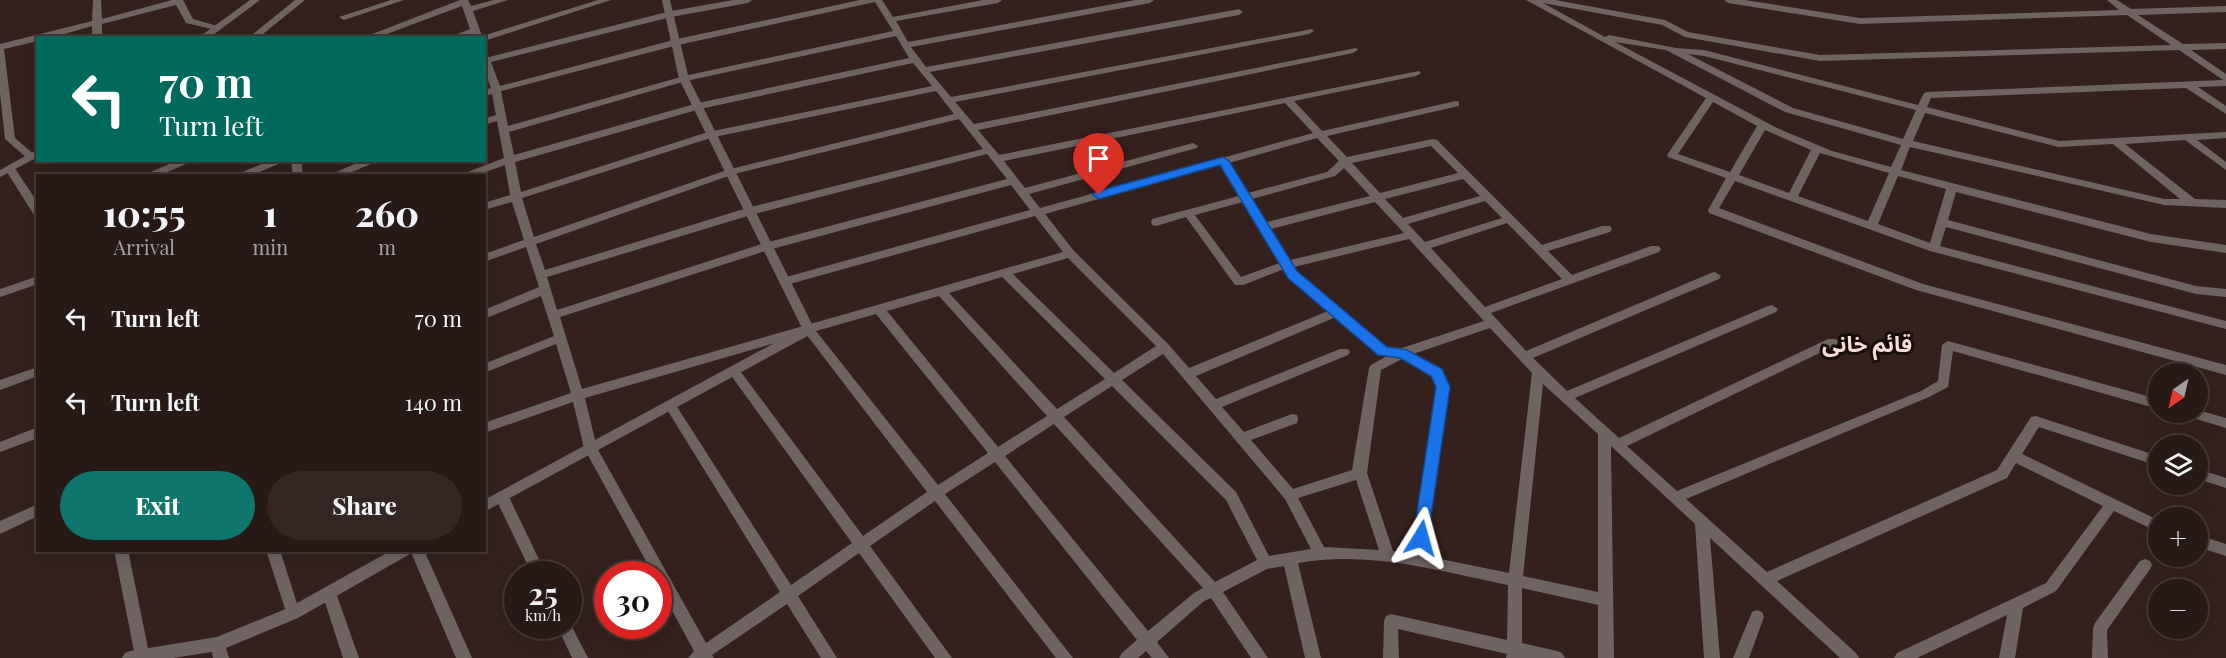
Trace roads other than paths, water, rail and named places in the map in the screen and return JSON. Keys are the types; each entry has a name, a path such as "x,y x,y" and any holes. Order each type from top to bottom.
{"street":[{"path":"97,0 97,36"},
{"path":"46,36 179,0 189,21 216,27"},
{"path":"205,36 256,0"},
{"path":"255,36 301,0"},
{"path":"344,17 400,0"},
{"path":"372,36 466,4 504,0"},
{"path":"486,37 607,0"},
{"path":"666,0 684,79 809,330 1065,658"},
{"path":"486,59 671,14 748,0"},
{"path":"486,92 677,42 872,0"},
{"path":"878,0 915,60 1070,254 1164,347 1290,495 1320,553"},
{"path":"889,20 998,0"},
{"path":"905,45 1150,0"},
{"path":"1530,0 1763,124 1817,148 1952,187 2151,238 2226,249"},
{"path":"1540,0 1665,23 1685,34 1820,58 2226,46"},
{"path":"1728,0 1860,21 2226,9"},
{"path":"2111,0 2226,78"},
{"path":"466,4 477,34"},
{"path":"924,70 1239,12"},
{"path":"948,100 1309,31"},
{"path":"505,130 684,79 897,33"},
{"path":"1598,36 1704,53 1921,111 2059,144 2226,135"},
{"path":"36,39 0,48 10,139 34,154 5,172 36,210"},
{"path":"1669,48 1789,110 1907,143 2164,202 2226,204"},
{"path":"971,128 1353,50"},
{"path":"468,174 698,106 915,60"},
{"path":"486,62 496,89 516,196 578,395 591,448 702,656 936,493 1164,347"},
{"path":"541,275 751,211 993,155 1288,100 1416,73"},
{"path":"1872,225 1927,95 2226,83"},
{"path":"2189,85 2226,111"},
{"path":"486,206 712,134 938,88"},
{"path":"1711,97 1672,155 1934,248 2226,326"},
{"path":"1288,100 1538,372 1844,655"},
{"path":"786,281 1321,134 1456,104"},
{"path":"486,257 530,240 731,172 961,115"},
{"path":"486,121 502,116"},
{"path":"1763,124 1713,210 1920,287 2226,370"},
{"path":"2187,137 2226,167"},
{"path":"2115,141 2192,203"},
{"path":"1156,222 1330,174 1345,161 1433,142 1570,280"},
{"path":"1022,192 1192,146"},
{"path":"1792,198 1817,148"},
{"path":"1223,161 1285,265 1293,274 1383,351 1402,353 1437,373 1443,387 1418,560"},
{"path":"152,174 184,162"},
{"path":"244,174 277,162"},
{"path":"337,174 370,162"},
{"path":"1263,227 1465,175"},
{"path":"554,315 769,246 1013,181"},
{"path":"1934,248 1952,187"},
{"path":"1400,223 1487,197"},
{"path":"1189,214 1239,282 1285,265 1411,235"},
{"path":"1422,247 1509,219"},
{"path":"1942,222 2196,290 2226,294"},
{"path":"1540,250 1606,229"},
{"path":"1482,312 1655,249"},
{"path":"486,427 578,395 1070,254"},
{"path":"1005,273 1230,496 1265,563"},
{"path":"1524,357 1715,276"},
{"path":"0,293 36,281"},
{"path":"486,314 546,289"},
{"path":"942,292 1214,590 1260,658"},
{"path":"1565,397 1772,309"},
{"path":"880,310 1161,658"},
{"path":"1187,374 1337,312"},
{"path":"1388,556 1360,473 1375,368 1402,353 1492,323"},
{"path":"486,506 809,330"},
{"path":"486,368 560,338"},
{"path":"1617,445 1832,342"},
{"path":"1675,498 1944,384 1948,345 2148,401"},
{"path":"1214,405 1344,352"},
{"path":"734,371 944,658"},
{"path":"0,385 36,372"},
{"path":"1514,653 1515,581 1538,372"},
{"path":"670,405 829,658"},
{"path":"2208,418 2226,423"},
{"path":"1241,438 1292,419"},
{"path":"1764,580 2002,474 2036,421 2148,458"},
{"path":"0,447 36,433"},
{"path":"1604,433 1606,658"},
{"path":"2013,456 2148,521"},
{"path":"1290,495 1357,474 1361,467"},
{"path":"2208,477 2226,483"},
{"path":"502,497 533,561"},
{"path":"1902,658 2051,587 2112,504"},
{"path":"0,528 36,510"},
{"path":"1702,524 1712,658"},
{"path":"2208,544 2226,550"},
{"path":"121,552 136,657 220,651 329,593 389,555"},
{"path":"274,552 293,613"},
{"path":"418,552 464,658"},
{"path":"1127,658 1199,597 1265,563 1320,553 1388,556 1418,560 1605,600"},
{"path":"1290,559 1313,658"},
{"path":"2100,658 2100,627 2145,565"},
{"path":"329,593 351,658"},
{"path":"2007,658 2016,603"},
{"path":"1742,658 1756,617"},
{"path":"1391,658 1391,621 1514,653 1557,658"},
{"path":"570,639 580,658"}],"district":[{"name":"قائم خانى","path":"1867,344"}]}
